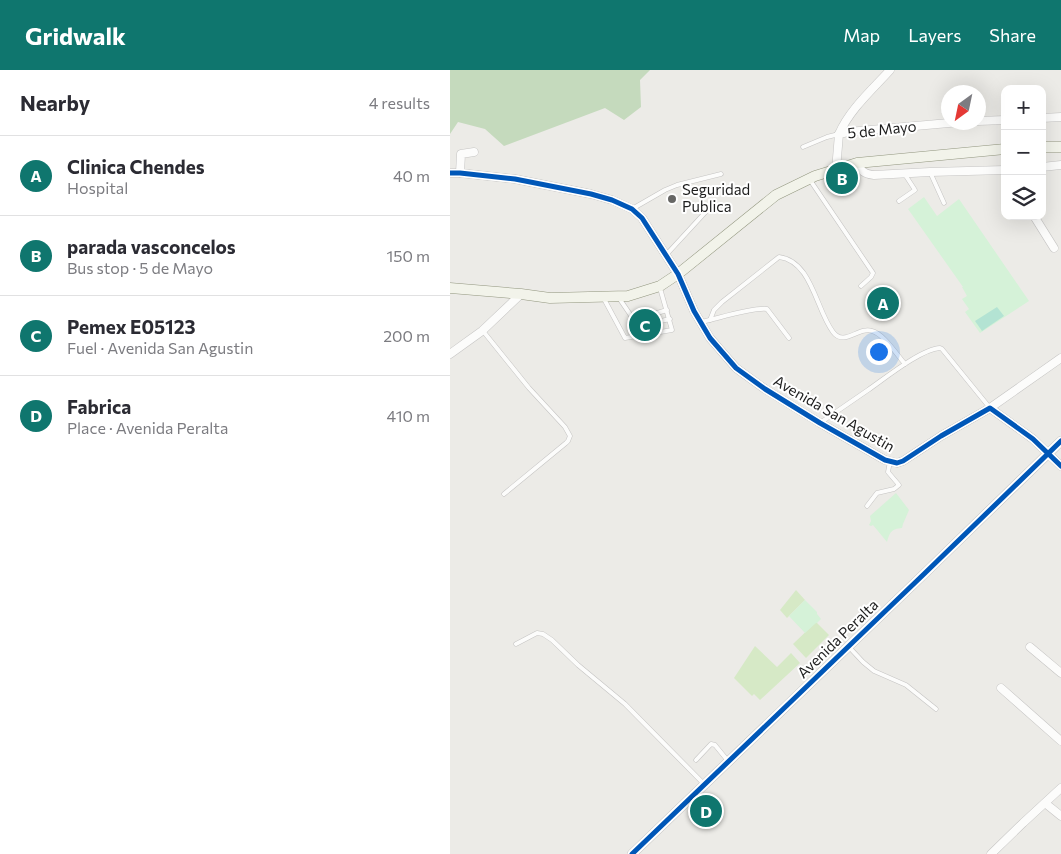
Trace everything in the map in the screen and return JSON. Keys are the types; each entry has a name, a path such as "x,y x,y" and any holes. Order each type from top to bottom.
{"main road":[{"path":"1046,148 1061,147"},
{"path":"450,288 550,298 628,296 660,286 678,274 776,195 808,178 857,163 1001,149"}],"street":[{"path":"839,134 851,114 890,70"},
{"path":"1046,118 1061,117"},
{"path":"986,121 1001,120"},
{"name":"5 de Mayo","path":"836,170 839,134 941,124"},
{"path":"460,173 461,154 474,152"},
{"path":"930,172 931,155"},
{"path":"857,163 860,170 868,175 1001,170"},
{"path":"1046,167 1061,165"},
{"path":"450,173 515,179 591,194 612,200 632,209"},
{"name":"Avenida San Agustin","path":"632,209 642,218 678,274 694,311 710,338 736,368 765,389 820,423 890,462 897,463 903,460 990,408 1061,358"},
{"path":"1036,220 1054,248"},
{"path":"450,354 482,331 521,294"},
{"path":"990,408 1034,439 1061,466"},
{"name":"Avenida Peralta","path":"632,854 1061,440"},
{"path":"1030,646 1061,673"},
{"path":"1001,688 1061,741"},
{"path":"991,854 1061,788"},
{"path":"1045,803 1061,816"}],"lane":[{"path":"803,147 839,134"},
{"path":"930,172 944,203"},
{"path":"900,201 915,190 904,173"},
{"path":"632,209 677,185 721,174"},
{"path":"808,178 873,273 861,286"},
{"path":"666,255 712,205"},
{"path":"710,320 714,310 722,302 778,257 786,258 797,265 812,286 834,334 841,338 847,338 866,330 874,331 879,334 904,364"},
{"path":"603,297 625,338 672,330 660,286"},
{"path":"617,296 638,326 670,320"},
{"path":"701,322 762,308 767,309 790,338"},
{"path":"634,320 667,310"},
{"path":"482,331 529,388 566,427 570,436 566,443 504,494"},
{"path":"820,423 904,364 937,348 940,348 990,408"},
{"path":"867,506 877,493 894,489 899,484 888,472 890,462"},
{"path":"516,644 537,633 543,634 552,640 578,665 625,704 704,784"},
{"path":"849,646 874,671 906,685 936,709"},
{"path":"696,760 711,744 728,761"}],"green space":[{"path":"450,70 650,70 640,80 641,107 624,120 605,108 504,146 485,129 458,122 450,134"},
{"path":"924,197 937,216 959,199 1029,301 980,333 965,312 969,309 962,299 967,296 963,287 908,209"},
{"path":"997,307 1004,316 982,331 975,321"},
{"path":"896,493 909,510 902,528 895,529 887,542 873,525 869,525 871,521 870,516"},
{"path":"796,590 805,600 787,618 780,610"},
{"path":"805,600 821,619 805,633 789,616"},
{"path":"816,622 829,635 806,658 793,644"},
{"path":"755,646 777,667 791,653 800,663 760,700 754,694 752,696 734,678"}],"cycle path":[{"path":"450,173 515,179 591,194 612,200 632,209 642,218 678,274 694,311 710,338 736,368 765,389 820,423 885,460 897,463 903,461 941,436 990,408 1033,439 1061,466"},
{"path":"632,854 1061,441"}],"place":[{"name":"parada vasconcelos","path":"842,178"},
{"name":"Seguridad Publica","path":"672,199"},
{"name":"Clinica Chendes","path":"883,303"},
{"name":"Pemex E05123","path":"645,325"},
{"name":"Fabrica","path":"706,811"}]}
